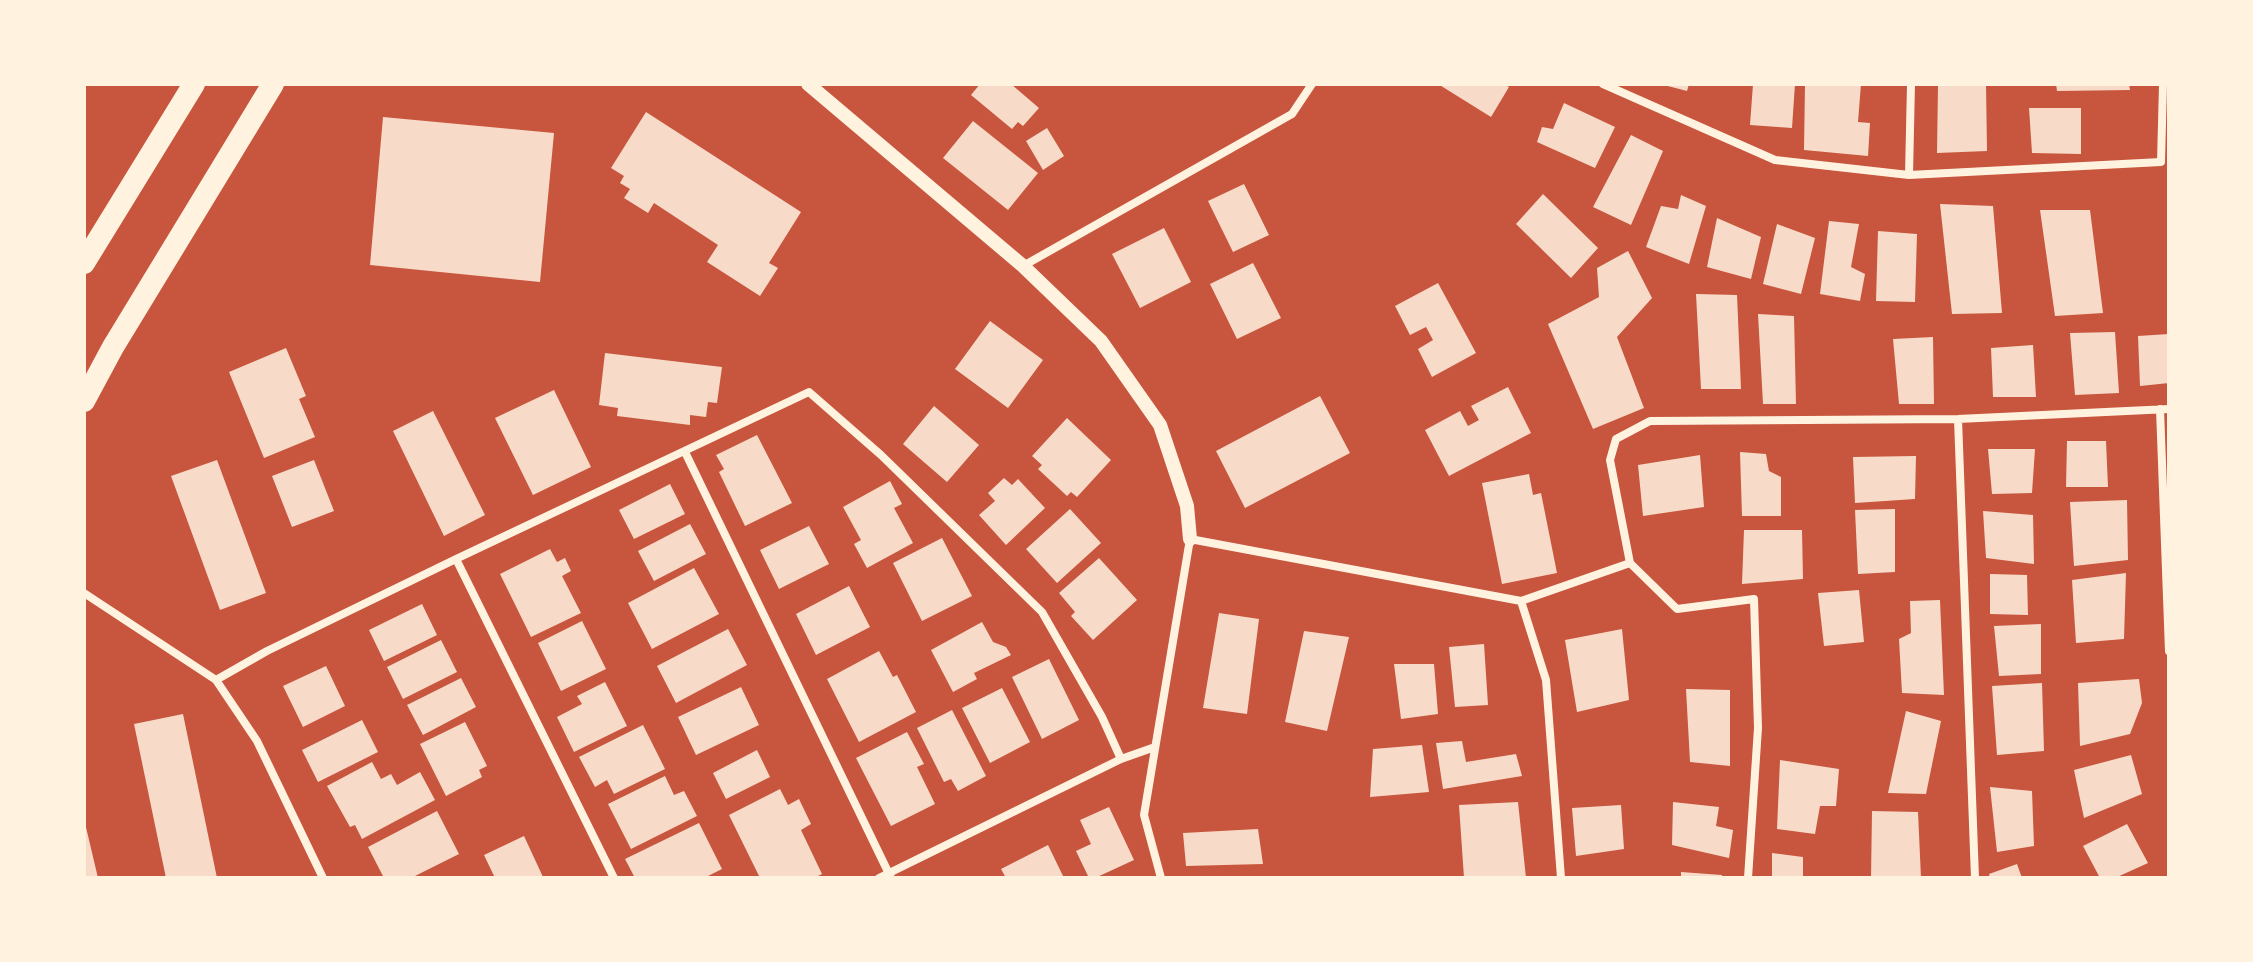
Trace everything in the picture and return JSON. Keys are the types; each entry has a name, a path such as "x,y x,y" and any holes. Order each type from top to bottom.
{"highway":[{"path":"84,263 194,84"},
{"path":"84,401 113,347 273,84"}],"street":[{"path":"808,84 1023,266 1101,341 1160,425 1187,506 1190,539 1144,815 1161,878"},
{"path":"1023,266 1292,114 1312,84"},
{"path":"1603,84 1775,160 1909,175 2161,162 2163,84"},
{"path":"1909,175 1911,84"},
{"path":"216,680 267,651 456,559 809,392 881,455 1042,612 1102,717 1121,759"},
{"path":"1748,878 1758,728 1754,599 1677,609 1630,563 1610,460 1616,439 1650,421 1958,419 2165,409 2169,651"},
{"path":"1958,419 1975,878"},
{"path":"685,452 890,876"},
{"path":"1190,539 1521,601 1630,563"},
{"path":"456,559 614,878"},
{"path":"84,593 216,680 257,741 323,878"},
{"path":"1521,601 1546,680 1561,878"},
{"path":"879,878 890,876 1121,759 1155,747"}],"building":[{"path":"980,84 1011,84 1039,108 1023,126 1018,122 1012,129 971,95"},
{"path":"1438,84 1503,84 1509,87 1491,117"},
{"path":"1660,84 1689,84 1687,91"},
{"path":"1753,84 1795,84 1792,128 1750,125"},
{"path":"1805,84 1861,84 1858,122 1870,123 1868,156 1804,150"},
{"path":"1938,84 1986,84 1987,151 1937,153"},
{"path":"2056,84 2129,84 2130,90 2057,91"},
{"path":"1564,103 1615,127 1595,168 1537,142 1542,127 1553,129"},
{"path":"2029,108 2081,108 2081,154 2032,153"},
{"path":"646,112 801,212 769,263 778,268 760,296 707,262 718,245 654,203 648,213 624,198 630,189 620,183 624,176 611,168"},
{"path":"383,117 554,133 540,282 370,265"},
{"path":"973,121 1038,173 1008,210 943,158"},
{"path":"1047,128 1064,156 1043,170 1026,141"},
{"path":"1631,135 1663,151 1631,225 1593,207"},
{"path":"1244,184 1269,235 1233,252 1208,201"},
{"path":"1543,194 1598,248 1571,278 1516,224"},
{"path":"1681,195 1706,206 1689,264 1646,247 1661,206 1678,209"},
{"path":"1940,204 1993,206 2002,313 1952,314"},
{"path":"2040,210 2090,210 2103,313 2055,316"},
{"path":"1717,218 1761,237 1751,279 1707,267"},
{"path":"1829,221 1859,224 1851,267 1865,274 1860,301 1820,294"},
{"path":"1777,224 1815,238 1801,294 1763,284"},
{"path":"1164,228 1191,282 1140,308 1112,254"},
{"path":"1878,231 1917,234 1915,302 1876,301"},
{"path":"1628,251 1652,298 1617,337 1644,408 1593,429 1548,324 1599,297 1597,268"},
{"path":"1253,263 1281,318 1237,339 1210,284"},
{"path":"1438,283 1476,353 1432,377 1418,349 1433,340 1426,327 1410,335 1395,306"},
{"path":"1696,294 1737,295 1741,389 1701,389"},
{"path":"1758,314 1794,316 1796,404 1763,404"},
{"path":"990,321 1043,360 1008,408 955,369"},
{"path":"2115,332 2119,393 2075,395 2070,333"},
{"path":"2169,334 2169,383 2140,386 2138,336"},
{"path":"1933,337 1934,404 1899,404 1893,339"},
{"path":"2033,345 2036,397 1993,397 1991,348"},
{"path":"286,348 306,396 299,399 315,437 264,458 229,372"},
{"path":"605,353 722,367 717,403 708,402 706,417 690,415 690,425 617,416 618,408 599,405"},
{"path":"1508,387 1531,433 1449,476 1425,430 1460,411 1468,426 1479,420 1471,406"},
{"path":"554,390 591,467 533,495 495,418"},
{"path":"1320,396 1350,453 1245,508 1216,451"},
{"path":"934,406 979,445 947,482 903,444"},
{"path":"433,411 485,515 444,536 393,431"},
{"path":"1067,418 1111,460 1077,497 1071,492 1067,496 1038,469 1042,465 1032,456"},
{"path":"757,435 792,503 745,526 719,472 724,469 716,455"},
{"path":"2067,441 2106,441 2108,487 2066,487"},
{"path":"1988,449 2035,449 2032,493 1992,494"},
{"path":"1740,452 1766,454 1769,471 1781,477 1781,516 1742,516"},
{"path":"1700,455 1704,507 1643,516 1638,465"},
{"path":"1916,456 1915,499 1855,503 1853,457"},
{"path":"217,460 266,593 220,610 171,476"},
{"path":"314,460 334,511 292,527 272,476"},
{"path":"1529,474 1533,495 1541,493 1557,573 1502,584 1482,483"},
{"path":"1004,478 1012,485 1018,479 1045,508 1006,545 979,515 995,501 988,493"},
{"path":"890,481 902,504 894,508 913,543 867,568 854,544 861,540 843,507"},
{"path":"670,484 685,514 634,539 619,510"},
{"path":"2127,500 2128,560 2074,566 2070,502"},
{"path":"1070,509 1101,543 1057,583 1026,549"},
{"path":"1895,509 1895,572 1858,574 1855,510"},
{"path":"1983,511 2033,515 2034,564 1986,558"},
{"path":"690,524 706,554 654,581 638,551"},
{"path":"809,526 829,564 779,589 760,550"},
{"path":"1744,530 1802,530 1803,579 1742,584"},
{"path":"942,538 972,596 922,621 893,563"},
{"path":"550,549 557,562 565,558 571,571 562,576 581,613 531,637 500,574"},
{"path":"1099,558 1137,600 1093,640 1071,616 1075,612 1059,593"},
{"path":"694,568 719,614 652,649 628,603"},
{"path":"2126,573 2124,639 2076,643 2072,580"},
{"path":"1990,574 2027,575 2028,615 1990,614"},
{"path":"849,586 870,627 816,655 796,614"},
{"path":"1859,590 1864,642 1824,646 1818,593"},
{"path":"1940,600 1944,695 1902,693 1899,639 1911,633 1910,601"},
{"path":"422,604 437,635 384,661 369,630"},
{"path":"1219,613 1259,619 1247,714 1203,708"},
{"path":"582,621 606,669 561,691 538,643"},
{"path":"982,622 993,642 1006,647 1011,655 974,673 977,679 953,692 931,650"},
{"path":"2041,624 2041,674 1999,676 1994,626"},
{"path":"728,629 747,665 676,703 657,666"},
{"path":"1622,629 1629,700 1577,712 1565,640"},
{"path":"1304,631 1349,637 1327,731 1285,722"},
{"path":"441,640 457,672 403,699 387,667"},
{"path":"1484,644 1488,705 1455,707 1449,647"},
{"path":"879,651 893,677 897,675 916,712 859,742 827,679"},
{"path":"1049,659 1079,720 1042,739 1012,677"},
{"path":"1394,664 1434,664 1438,714 1401,719"},
{"path":"326,666 345,706 303,727 283,686"},
{"path":"461,678 476,707 423,735 407,705"},
{"path":"2139,679 2142,703 2130,734 2080,746 2078,683"},
{"path":"605,682 627,726 574,752 557,717 582,704 577,696"},
{"path":"2042,683 2044,751 1997,755 1992,686"},
{"path":"741,687 759,725 696,755 678,717"},
{"path":"1002,688 1030,742 990,763 962,708"},
{"path":"1686,689 1730,690 1730,766 1690,762"},
{"path":"952,710 986,776 958,791 951,779 944,782 917,728"},
{"path":"1906,711 1941,721 1926,794 1888,793"},
{"path":"183,714 217,878 166,878 134,724"},
{"path":"362,720 378,752 318,782 302,750"},
{"path":"465,722 487,766 479,770 482,777 446,796 420,744"},
{"path":"643,725 665,769 614,794 607,780 595,787 579,757"},
{"path":"907,732 924,764 917,767 935,804 891,826 856,758"},
{"path":"1462,741 1466,762 1516,754 1522,776 1443,789 1436,743"},
{"path":"1422,745 1429,792 1370,797 1373,749"},
{"path":"757,750 770,777 726,799 713,773"},
{"path":"2131,755 2142,794 2084,818 2074,770"},
{"path":"1780,760 1839,769 1836,806 1820,806 1815,834 1777,829"},
{"path":"372,762 381,779 391,774 397,785 420,772 435,800 362,839 355,825 350,827 327,786"},
{"path":"665,776 674,795 684,791 697,816 631,849 608,804"},
{"path":"1990,787 2032,791 2034,846 1997,852"},
{"path":"780,789 788,805 799,799 811,824 801,830 822,874 814,878 760,878 729,815"},
{"path":"1518,802 1526,878 1464,878 1459,805"},
{"path":"1673,802 1719,807 1716,826 1733,830 1729,858 1672,845"},
{"path":"1621,805 1624,849 1576,856 1572,808"},
{"path":"1109,807 1134,860 1089,878 1076,851 1091,844 1080,820"},
{"path":"437,811 459,854 411,878 384,878 368,847"},
{"path":"1872,811 1918,812 1921,878 1871,878"},
{"path":"85,823 98,878 84,878"},
{"path":"699,823 722,869 704,878 635,878 625,859"},
{"path":"2127,824 2148,863 2115,878 2100,878 2083,846"},
{"path":"1258,829 1263,864 1186,866 1183,833"},
{"path":"524,836 543,877 495,878 484,855"},
{"path":"1048,845 1064,878 1006,878 1001,869"},
{"path":"1772,853 1803,857 1803,878 1772,878"},
{"path":"2017,864 2022,878 1990,878 1989,874"},
{"path":"1681,872 1722,875 1722,878 1681,878"}]}
